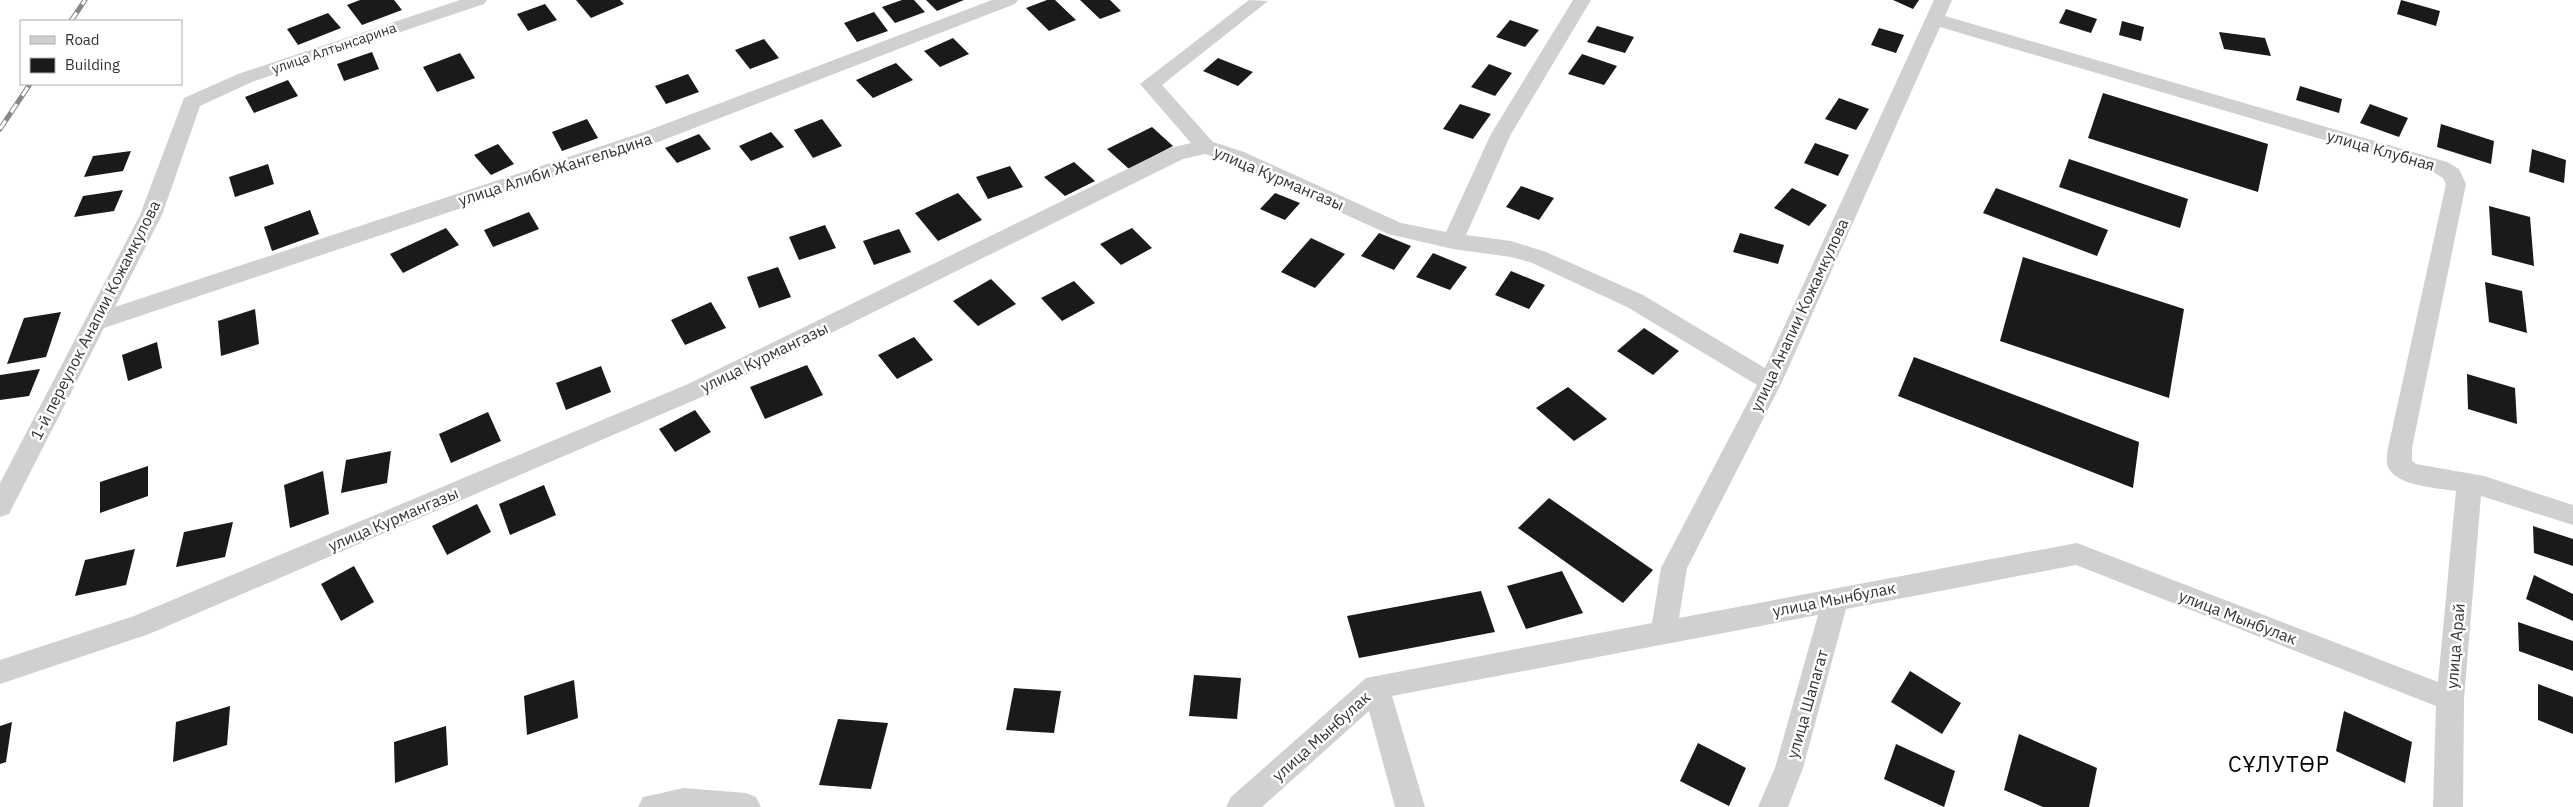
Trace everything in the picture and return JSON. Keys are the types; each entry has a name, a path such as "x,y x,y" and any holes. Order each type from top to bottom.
{"street":[{"name":"улица Алтынсарина","path":"192,102 245,78 478,0"},
{"name":"улица Алиби Жангельдина","path":"96,322 652,137 1010,0"},
{"path":"1453,241 1501,134 1582,0"},
{"path":"1206,147 1150,84 1259,1"},
{"name":"улица Анапии Кожамкулова","path":"1664,631 1674,568 1770,382 1938,10"},
{"name":"улица Клубная","path":"1938,10 2440,167 2452,174 2456,184 2400,448 2399,465 2410,473 2469,485 2484,486 2573,515"},
{"name":"1-й переулок Анапии Кожамкулова","path":"0,507 151,215 192,102"},
{"name":"улица Курмангазы","path":"0,672 140,626 696,390 1177,153 1206,147 1238,157 1396,229 1453,241 1511,249 1538,257 1636,301 1770,382"},
{"name":"улица Арай","path":"2448,807 2450,699 2469,485"},
{"name":"улица Мынбулак","path":"1240,807 1376,687 2077,554 2450,699"},
{"name":"улица Шапагат","path":"1773,807 1789,768 1836,599"},
{"path":"1376,687 1410,807"},
{"path":"653,807 684,802 746,807"}],"building":[{"path":"360,0 394,0 402,10 362,25 347,5"},
{"path":"576,0 620,0 624,4 591,18"},
{"path":"902,0 914,0 925,12 895,23 882,7"},
{"path":"926,0 964,0 937,11"},
{"path":"1047,0 1055,0 1076,20 1049,31 1026,8"},
{"path":"1080,0 1110,0 1121,11 1100,19"},
{"path":"1893,0 1919,0 1913,9"},
{"path":"2401,0 2440,11 2436,26 2397,14"},
{"path":"545,4 557,20 528,31 517,14"},
{"path":"2066,9 2097,19 2091,33 2059,23"},
{"path":"874,12 888,31 857,42 844,23"},
{"path":"328,13 341,28 298,45 287,29"},
{"path":"1510,20 1539,30 1525,47 1496,37"},
{"path":"2122,21 2144,27 2141,41 2119,35"},
{"path":"1597,26 1634,37 1625,53 1587,42"},
{"path":"1879,28 1904,35 1896,53 1871,45"},
{"path":"2219,32 2265,38 2271,56 2224,49"},
{"path":"953,38 969,54 940,67 924,51"},
{"path":"764,39 779,58 750,69 735,50"},
{"path":"372,52 379,69 344,81 337,64"},
{"path":"460,53 475,78 437,92 423,67"},
{"path":"1582,54 1617,66 1604,85 1568,74"},
{"path":"1218,58 1253,72 1238,86 1203,71"},
{"path":"896,63 913,80 873,98 856,80"},
{"path":"1489,64 1512,73 1495,96 1471,87"},
{"path":"688,74 699,92 666,104 655,86"},
{"path":"288,80 298,96 254,113 245,97"},
{"path":"2300,86 2342,99 2339,113 2296,100"},
{"path":"2103,93 2268,144 2258,192 2088,138"},
{"path":"1839,98 1869,109 1856,130 1825,119"},
{"path":"1460,104 1491,114 1473,139 1443,129"},
{"path":"2370,104 2408,118 2399,137 2360,123"},
{"path":"587,119 598,138 562,151 552,132"},
{"path":"822,119 842,146 813,158 794,130"},
{"path":"2441,124 2494,141 2491,164 2437,147"},
{"path":"1152,127 1173,146 1129,169 1107,149"},
{"path":"771,132 784,147 751,161 739,146"},
{"path":"699,134 711,149 677,163 665,148"},
{"path":"1815,143 1849,155 1838,176 1804,163"},
{"path":"498,144 514,164 491,175 474,155"},
{"path":"2532,149 2566,160 2564,183 2529,172"},
{"path":"131,151 123,171 84,177 93,156"},
{"path":"2069,159 2188,199 2180,228 2059,187"},
{"path":"1074,162 1095,181 1065,196 1044,177"},
{"path":"268,164 274,184 235,197 229,177"},
{"path":"1010,166 1023,187 988,199 976,177"},
{"path":"1521,186 1554,198 1539,220 1506,207"},
{"path":"1792,188 1827,205 1809,226 1774,208"},
{"path":"1996,188 2108,230 2097,256 1983,213"},
{"path":"123,190 114,211 74,217 83,196"},
{"path":"958,193 982,220 938,241 915,213"},
{"path":"1275,193 1300,203 1285,220 1260,209"},
{"path":"2489,206 2530,217 2534,266 2492,255"},
{"path":"310,210 319,234 272,251 264,227"},
{"path":"529,212 539,229 493,247 484,230"},
{"path":"825,225 836,248 799,260 789,237"},
{"path":"446,228 459,245 403,273 390,254"},
{"path":"1132,228 1152,248 1121,265 1100,244"},
{"path":"899,229 911,252 874,265 863,241"},
{"path":"1379,233 1411,246 1394,270 1361,256"},
{"path":"1740,233 1784,245 1778,264 1733,252"},
{"path":"1311,238 1345,254 1315,288 1281,272"},
{"path":"1433,253 1467,267 1450,290 1416,277"},
{"path":"2023,257 2184,309 2169,398 2000,341"},
{"path":"778,267 791,297 759,308 747,277"},
{"path":"1511,271 1545,285 1529,309 1495,295"},
{"path":"991,279 1016,304 978,326 953,301"},
{"path":"1074,281 1095,303 1062,321 1041,298"},
{"path":"2485,282 2522,291 2527,333 2489,322"},
{"path":"711,302 726,328 685,345 671,320"},
{"path":"255,309 259,344 221,356 218,321"},
{"path":"61,312 46,357 7,364 24,318"},
{"path":"1644,328 1679,351 1653,375 1617,351"},
{"path":"914,337 933,360 897,379 878,355"},
{"path":"157,342 162,368 128,381 122,355"},
{"path":"1914,357 2139,442 2133,488 1898,396"},
{"path":"807,365 823,395 765,419 750,387"},
{"path":"601,366 611,392 566,410 556,383"},
{"path":"40,369 29,396 0,400 0,375"},
{"path":"2467,374 2515,388 2517,424 2468,409"},
{"path":"1568,387 1607,419 1574,441 1536,408"},
{"path":"695,410 711,432 675,452 659,429"},
{"path":"488,412 501,441 451,463 439,434"},
{"path":"391,451 387,483 341,493 346,460"},
{"path":"148,466 148,496 100,513 100,482"},
{"path":"323,471 329,514 290,528 284,485"},
{"path":"544,485 556,515 510,535 499,504"},
{"path":"1549,498 1653,570 1623,603 1518,528"},
{"path":"477,504 491,532 447,555 432,526"},
{"path":"233,522 225,557 176,567 184,532"},
{"path":"2533,526 2573,539 2573,566 2534,553"},
{"path":"135,549 126,585 75,596 85,560"},
{"path":"354,566 374,602 341,621 321,584"},
{"path":"1562,571 1583,613 1526,629 1507,586"},
{"path":"2534,575 2573,594 2573,621 2526,599"},
{"path":"1481,591 1495,632 1359,658 1347,616"},
{"path":"2518,622 2573,641 2573,671 2519,651"},
{"path":"1910,671 1961,703 1942,734 1891,702"},
{"path":"1194,675 1241,678 1237,719 1189,716"},
{"path":"574,680 578,718 527,735 524,696"},
{"path":"2538,684 2573,697 2573,734 2538,720"},
{"path":"1014,688 1061,691 1054,733 1006,730"},
{"path":"230,706 227,745 173,762 176,722"},
{"path":"2344,711 2412,742 2405,783 2336,751"},
{"path":"838,719 888,723 871,789 819,785"},
{"path":"12,722 6,762 0,764 0,726"},
{"path":"446,726 448,765 395,783 394,742"},
{"path":"2019,734 2097,768 2089,807 2043,807 2004,790"},
{"path":"1698,743 1746,768 1729,806 1680,781"},
{"path":"1896,744 1955,771 1944,807 1884,779"}],"railway":[{"path":"72,20 85,0"},
{"path":"0,129 29,85"}],"district":[{"name":"СҰЛУТӨР","path":"2279,763"}]}
